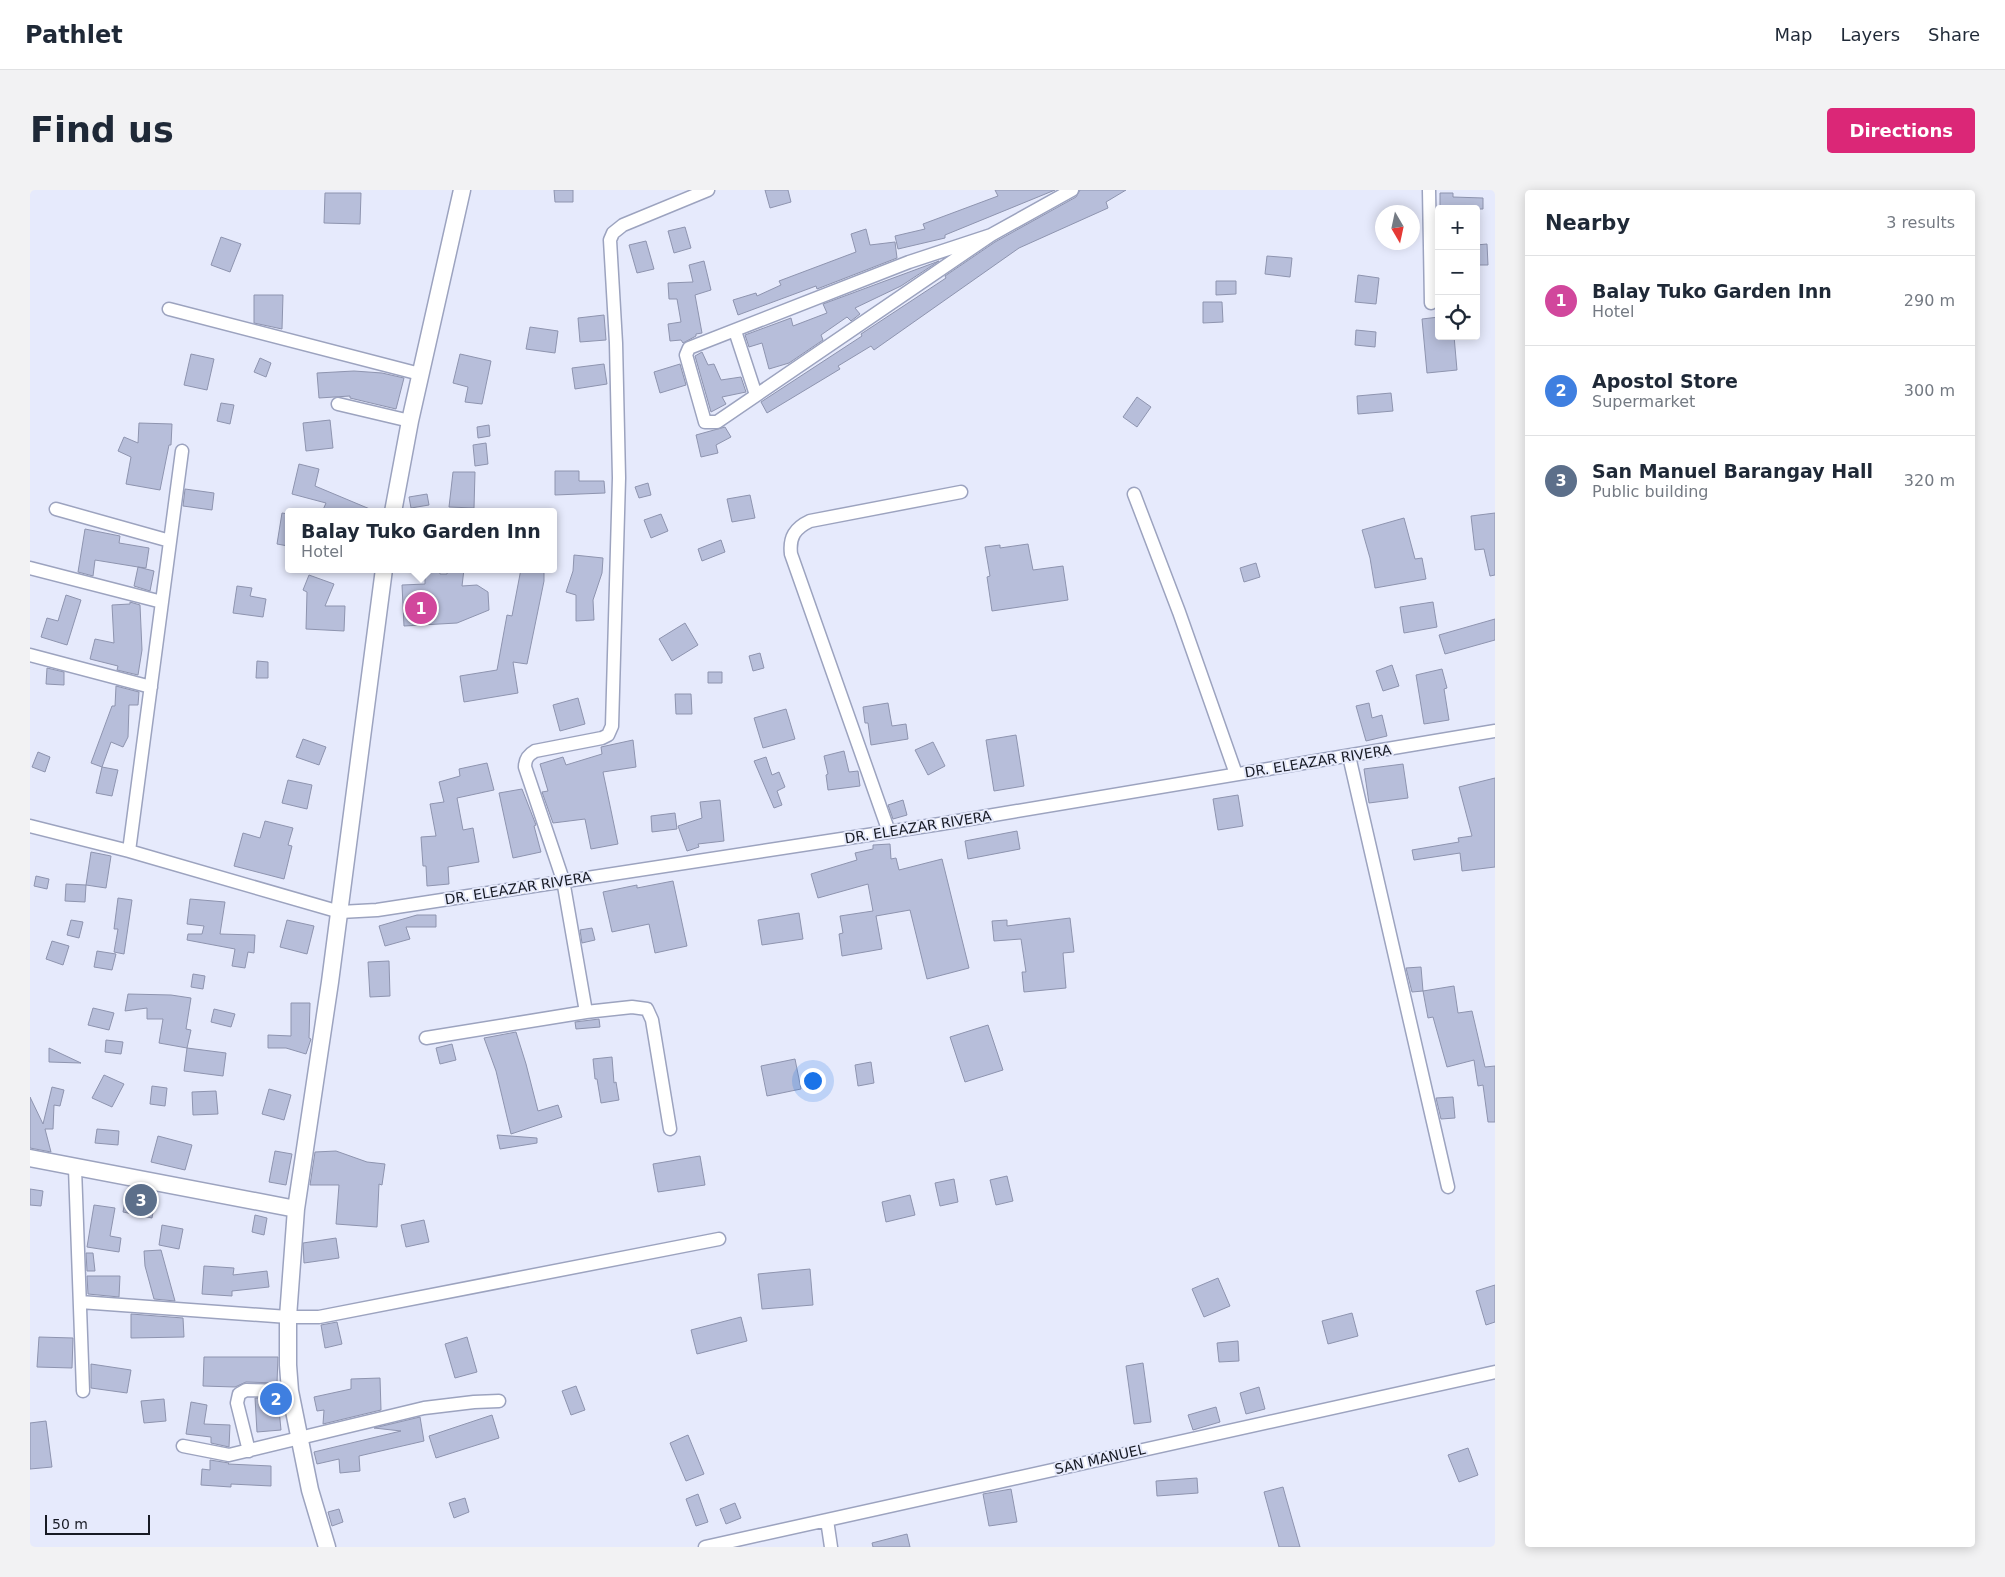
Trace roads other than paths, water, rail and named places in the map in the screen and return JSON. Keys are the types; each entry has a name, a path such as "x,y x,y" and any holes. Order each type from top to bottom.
{"street":[{"path":"394,508 410,420 462,190"},
{"path":"586,1012 563,880 525,767 527,757 535,751 602,738 608,735 612,726 619,478 616,343 609,247 612,233 623,225 708,190"},
{"path":"991,235 909,262 687,350 686,355 703,418 708,423 717,422 991,235 1072,190"},
{"path":"1429,190 1431,303"},
{"path":"169,309 420,374"},
{"path":"735,331 756,395"},
{"path":"338,404 410,420"},
{"path":"128,851 182,451"},
{"path":"889,832 791,554 790,542 801,526 810,521 961,492"},
{"path":"1134,494 1179,612 1236,774"},
{"path":"56,509 170,541"},
{"path":"30,568 162,602"},
{"path":"327,1547 310,1490 290,1391 288,1317 296,1209 340,912 383,573"},
{"path":"30,655 151,687"},
{"name":"DR. ELEAZAR RIVERA","path":"30,826 128,851 340,912 377,910 563,880 716,860 1495,731"},
{"path":"1349,756 1448,1186"},
{"path":"426,1038 586,1012 641,1007 647,1009 651,1015 670,1129"},
{"path":"30,1158 74,1168 296,1209"},
{"path":"74,1168 83,1391"},
{"path":"80,1302 303,1318 334,1315 719,1239"},
{"name":"SAN MANUEL","path":"705,1547 1495,1372"},
{"path":"249,1451 238,1403 238,1394 246,1390 290,1391"},
{"path":"182,1446 220,1455 229,1455 424,1408 474,1402 499,1402"},
{"path":"827,1520 832,1547"}],"place":[{"name":"Balay Tuko Garden Inn","path":"421,608"},
{"name":"San Manuel Barangay Hall","path":"141,1200"},
{"name":"Apostol Store","path":"276,1399"}]}
